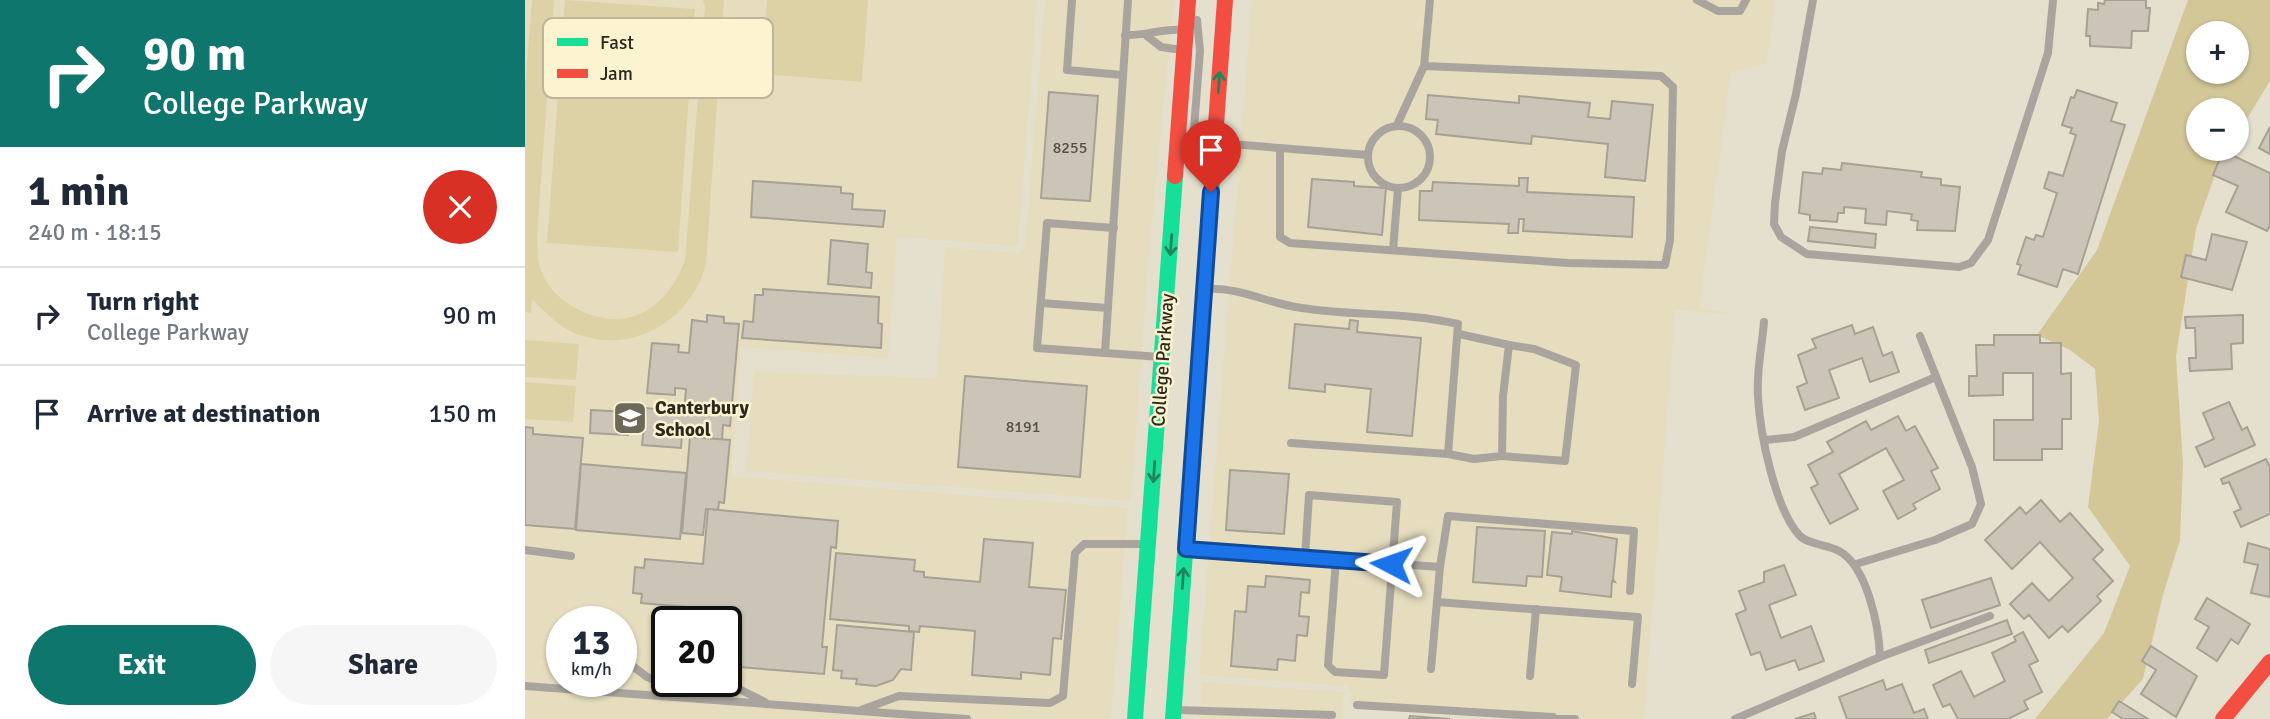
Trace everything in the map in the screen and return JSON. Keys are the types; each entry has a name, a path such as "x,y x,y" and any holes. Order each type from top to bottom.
{"main road":[{"name":"College Parkway","path":"1135,719 1188,0"},
{"name":"College Parkway","path":"1174,715 1225,0"},
{"path":"1149,544 1165,558 1171,570 1165,647 1175,686"},
{"path":"2223,719 2270,662"}],"lane":[{"path":"1072,0 1067,70 1122,75"},
{"path":"1105,353 1128,0"},
{"path":"1195,0 1200,51 1193,141 1367,155"},
{"path":"1397,125 1424,66 1430,0"},
{"path":"1697,0 1729,13 1740,10 1746,0"},
{"path":"1813,0 1779,177 1774,224 1781,237 1807,254 1959,268 1971,263 1988,240 2047,53 2053,0"},
{"path":"1125,35 1147,36 1161,28 1186,30"},
{"path":"1147,36 1161,47 1184,50"},
{"path":"1280,148 1280,237 1290,243 1568,263 1665,265 1670,240 1673,87 1661,76 1424,66"},
{"path":"1397,125 1417,131 1429,146 1430,157 1424,176 1408,187 1398,188 1379,181 1368,165 1367,155 1374,138 1388,127 1397,125"},
{"path":"1393,250 1398,188"},
{"path":"1114,228 1047,223 1037,348 1163,357"},
{"path":"1204,289 1230,288 1302,308 1424,316 1458,324 1448,454"},
{"path":"1041,303 1108,308"},
{"path":"1764,322 1758,396 1766,440 1787,518 1801,538 1838,550 1856,564 1877,618 1880,657"},
{"path":"1291,443 1448,454 1474,459 1502,456 1565,461 1576,365 1534,349 1459,334"},
{"path":"1856,564 1935,540 1972,524 1981,504 1972,467 1920,336"},
{"path":"1502,456 1503,396 1509,345"},
{"path":"1766,440 1794,437 1936,377"},
{"path":"1305,557 1309,495 1397,502 1384,675 1335,672 1328,665 1336,560"},
{"path":"1431,669 1440,567 1448,516 1634,531 1630,591"},
{"path":"859,711 899,695 1050,702 1063,696 1075,553 1084,544 1149,544"},
{"path":"1186,549 1440,567"},
{"path":"525,550 571,556"},
{"path":"1437,602 1638,617 1632,684"},
{"path":"1530,676 1536,609"},
{"path":"1735,719 1880,657 1990,616"},
{"path":"637,669 657,681 739,689 771,705"},
{"path":"525,686 546,688"},
{"path":"637,695 967,719"},
{"path":"1357,705 1575,719"},
{"path":"1174,715 1332,715"}],"shaded area":[{"name":"Canterbury School","path":"525,0 1037,0 1018,246 897,237 888,358 741,347 731,476 1128,508 1111,719 525,719"},
{"path":"532,0 554,0 553,18 543,18 543,98 547,98 537,236 538,257 546,281 565,301 589,314 607,319 639,314 654,306 677,278 685,260 698,98 717,98 706,265 687,302 657,328 640,336 600,340 572,332 548,315 532,299 531,313 525,312 525,89"},
{"path":"565,0 695,9 694,18 564,18"},
{"path":"703,0 724,0 723,18 704,18"},
{"path":"767,0 868,0 862,82 773,75 773,18 766,18"},
{"path":"1045,0 1174,0 1149,252 1131,501 746,471 754,372 937,378 945,247 1017,253 1025,249"},
{"path":"1252,0 1776,0 1766,63 1731,73 1699,307 1737,315 1675,310 1644,719 1519,719 1351,704 1352,693 1347,686 1199,675"},
{"path":"2188,0 2270,0 2270,81 2249,115 2249,98 2186,98 2186,161 2220,161 2196,229 2176,356 2183,464 2180,540 2163,595 2143,679 2107,719 2035,719 2104,633 2130,566 2088,507 2099,421 2095,369 2070,350 2037,335 2097,250"},
{"path":"558,98 689,98 678,252 547,243"},
{"path":"525,340 579,344 576,380 525,377"},
{"path":"525,382 576,386 573,422 525,419"},
{"path":"1202,682 1344,692 1342,719 1199,719"}],"building":[{"path":"2105,0 2146,0 2146,8 2150,8 2148,31 2132,31 2131,48 2090,46 2090,36 2086,36 2088,9 2098,10 2098,3 2104,4"},
{"path":"2077,90 2117,103 2111,121 2125,125 2078,274 2063,269 2057,287 2018,274 2021,265 2017,264 2026,237 2034,240 2036,235 2043,237 2057,193 2044,188 2049,172 2063,176 2076,135 2070,133 2072,128 2062,125 2071,97 2074,98"},
{"path":"1049,92 1098,96 1090,201 1041,198"},
{"path":"1428,95 1519,103 1519,96 1590,103 1588,117 1610,119 1612,101 1653,105 1645,181 1605,177 1608,144 1532,136 1531,144 1436,134 1438,120 1426,119"},
{"path":"2270,127 2270,154 2259,148"},
{"path":"2219,161 2244,161 2270,173 2270,225 2267,231 2226,212 2238,186 2213,175"},
{"path":"1842,163 1922,172 1921,177 1941,179 1941,185 1960,187 1955,231 1917,230 1918,221 1911,220 1912,214 1887,211 1886,225 1865,223 1866,209 1844,207 1844,213 1838,213 1837,222 1810,220 1810,215 1799,213 1803,172 1822,174 1823,168 1841,170"},
{"path":"1519,178 1528,178 1527,192 1634,197 1632,237 1523,231 1524,219 1519,219 1518,233 1508,233 1509,224 1419,220 1420,191 1432,191 1433,182 1519,186"},
{"path":"1312,179 1386,188 1382,235 1308,227"},
{"path":"753,181 841,187 841,193 853,194 852,209 885,211 883,227 751,217"},
{"path":"1810,227 1876,234 1875,248 1808,241"},
{"path":"2212,234 2247,242 2232,290 2181,277 2186,255 2206,260"},
{"path":"831,240 868,244 866,272 872,273 871,288 828,284"},
{"path":"763,289 879,297 881,348 742,338 744,321 753,322 755,295 763,295"},
{"path":"707,315 724,317 724,323 739,324 730,426 723,425 722,440 682,436 681,448 642,445 646,408 684,412 686,389 675,388 675,395 647,393 652,343 679,345 678,352 689,353 692,320 707,322"},
{"path":"2243,315 2243,343 2231,344 2232,369 2190,371 2189,358 2196,358 2195,328 2186,328 2185,317"},
{"path":"1350,320 1358,321 1357,332 1421,338 1412,436 1367,432 1371,389 1325,384 1325,392 1289,388 1295,324 1349,329"},
{"path":"1852,325 1855,334 1873,327 1883,356 1892,352 1899,372 1870,382 1862,358 1829,370 1839,398 1805,410 1797,387 1807,383 1798,355 1816,348 1812,339"},
{"path":"1994,335 2040,335 2040,343 2061,343 2061,374 2071,373 2071,419 2062,419 2062,449 2042,449 2042,460 1994,460 1994,420 2033,420 2033,373 2003,373 2003,395 1969,396 1969,376 1977,376 1976,345 1994,345"},
{"path":"965,376 1087,386 1080,477 958,467"},
{"path":"2229,402 2242,430 2247,427 2255,445 2205,467 2196,447 2214,439 2203,413"},
{"path":"591,410 629,412 628,435 590,433"},
{"path":"1898,416 1906,431 1915,426 1938,468 1931,471 1940,489 1913,504 1916,509 1898,519 1883,491 1904,480 1886,448 1839,474 1858,509 1830,524 1811,488 1818,484 1808,465 1833,452 1827,442 1866,421 1871,430"},
{"path":"525,427 533,428 533,434 583,438 575,529 525,525"},
{"path":"690,437 730,440 724,503 719,502 718,510 706,509 703,535 682,533"},
{"path":"2266,459 2270,467 2270,514 2241,527 2234,512 2241,509 2229,482 2223,484 2221,479"},
{"path":"581,464 686,473 680,539 576,530"},
{"path":"1230,470 1289,474 1284,534 1226,530"},
{"path":"2041,500 2060,522 2070,513 2103,550 2093,559 2113,581 2097,596 2101,601 2068,632 2062,626 2049,638 2029,615 2024,619 2010,604 2032,583 2049,601 2073,578 2040,542 2012,569 1985,540 2020,507 2026,514"},
{"path":"708,509 838,521 836,548 831,547 822,647 827,647 824,674 742,667 742,606 641,603 642,594 633,593 635,567 644,568 645,559 703,564"},
{"path":"1477,527 1545,531 1542,577 1527,576 1526,586 1473,582"},
{"path":"1572,531 1617,539 1613,579 1615,582 1612,581 1611,597 1560,591 1562,577 1547,575 1552,532 1572,534"},
{"path":"984,539 1033,543 1029,587 1066,590 1061,639 1053,638 1050,675 1021,672 1021,679 972,675 975,631 920,626 919,632 909,631 909,626 830,619 836,553 915,560 914,571 924,572 924,577 980,582"},
{"path":"2248,543 2270,549 2270,597 2251,593 2258,565 2244,562"},
{"path":"1784,565 1796,595 1769,605 1781,638 1811,626 1824,661 1799,670 1795,660 1766,670 1760,652 1751,655 1736,614 1746,610 1739,591 1764,582 1764,572"},
{"path":"1266,576 1310,580 1309,593 1301,592 1299,616 1309,617 1307,636 1297,635 1295,661 1278,659 1277,670 1231,666 1235,611 1246,612 1248,586 1265,587"},
{"path":"1991,578 2000,605 1931,628 1922,600"},
{"path":"2207,598 2250,624 2238,644 2231,639 2217,661 2197,648 2209,627 2195,619"},
{"path":"2007,620 2012,634 1929,663 1925,650"},
{"path":"837,625 914,632 911,670 901,669 893,680 876,686 856,684 857,679 841,678 842,671 833,670"},
{"path":"2023,632 2038,661 2029,665 2042,692 2024,701 2028,709 2008,719 1958,719 1950,704 1943,707 1933,685 1961,671 1974,697 2005,681 1992,653 2016,641 2014,637"},
{"path":"2151,646 2197,676 2176,717 2141,694 2156,670 2142,661"},
{"path":"1883,680 1886,690 1902,684 1914,713 1924,709 1928,719 1847,719 1839,697"},
{"path":"2119,701 2148,719 2123,719 2112,712"},
{"path":"1814,713 1816,719 1795,719"},
{"path":"1410,716 1450,719 1409,719"}],"traffic: fast":[{"path":"1135,719 1175,176"},
{"path":"1173,719 1212,180"}],"traffic: jam":[{"path":"1175,176 1188,0"},
{"path":"1212,180 1225,0"},
{"path":"2223,719 2270,662"}],"place":[{"name":"Canterbury School","path":"630,418"}],"route":[{"path":"1211,192 1186,549 1391,564"}]}
